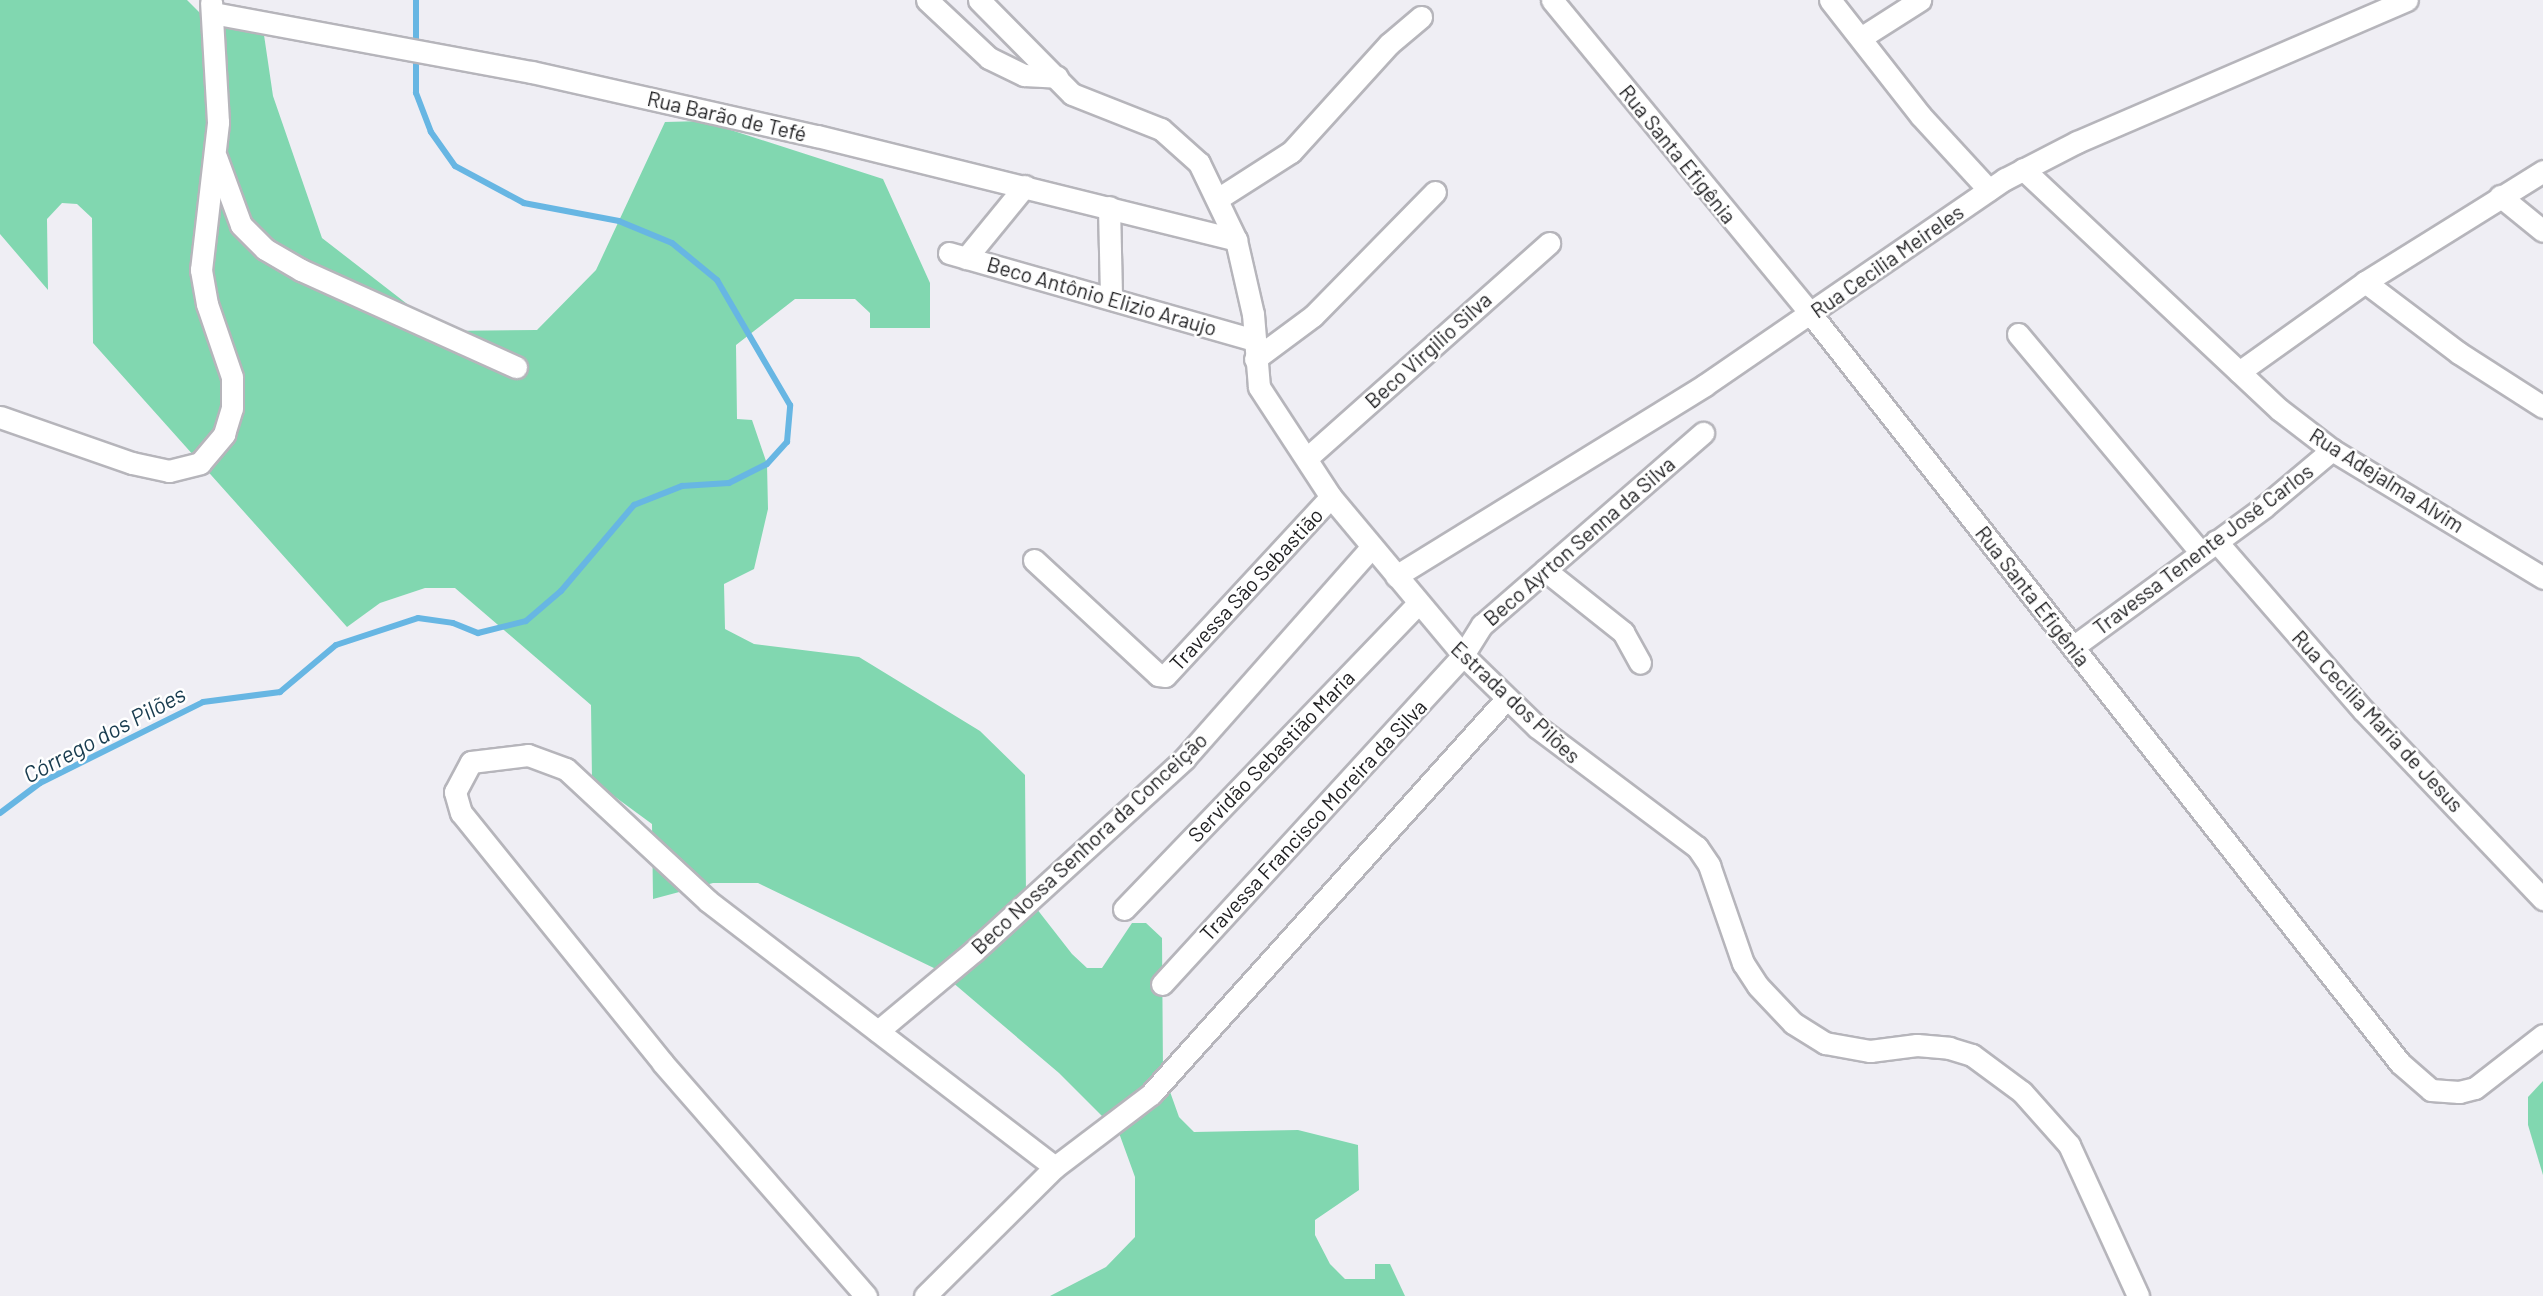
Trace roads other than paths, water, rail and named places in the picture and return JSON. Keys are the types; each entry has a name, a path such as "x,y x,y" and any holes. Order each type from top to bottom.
{"street":[{"path":"927,0 989,58 1024,75 1057,77"},
{"name":"Estrada dos Pilões","path":"979,0 1072,94 1161,129 1178,141 1199,163 1219,198 1236,240 1249,289 1255,350 1264,397 1331,497 1418,604 1464,655 1569,755 1697,847 1709,865 1742,963 1793,1023 1838,1048 1870,1051 1933,1045 1972,1055 2039,1108 2077,1160 2138,1296"},
{"name":"Rua Santa Efigênia","path":"1552,0 1811,314 2418,1081 2444,1092 2475,1088 2543,1035"},
{"path":"1830,0 1862,37 1921,116 1989,190"},
{"path":"1862,37 1920,0"},
{"name":"Rua Cecilia Meireles","path":"1396,576 1811,314 2023,169 2396,2"},
{"path":"0,417 151,469 181,471 211,455 229,422 232,391 227,353 207,304 201,270 215,155 219,92 212,6"},
{"name":"Rua Barão de Tefé","path":"212,6 431,51 1025,186 1236,240"},
{"path":"1219,198 1291,152 1389,44 1421,17"},
{"path":"215,155 241,225 265,249 301,270 516,367"},
{"name":"Rua Adejalma Alvim","path":"2023,169 2239,372 2332,450 2543,578"},
{"path":"2239,372 2365,282 2543,171"},
{"name":"Beco Antônio Elizio Araujo","path":"1025,186 957,256 1111,296 1255,350"},
{"path":"1255,350 1313,316 1435,192"},
{"path":"2500,196 2543,231"},
{"path":"1109,207 1111,296"},
{"name":"Beco Virgilio Silva","path":"1307,458 1549,243"},
{"path":"2365,282 2459,353 2543,407"},
{"name":"Rua Cecilia Maria de Jesus","path":"2018,334 2208,546 2543,899"},
{"name":"Beco Ayrton Senna da Silva","path":"1464,655 1482,625 1703,433"},
{"name":"Travessa Tenente José Carlos","path":"2073,647 2332,450"},
{"name":"Travessa São Sebastião","path":"1034,560 1158,674 1170,674 1331,497"},
{"name":"Beco Nossa Senhora da Conceição","path":"878,1031 974,951 1184,759 1371,548"},
{"path":"1545,570 1623,632 1640,663"},
{"name":"Servidão Sebastião Maria","path":"1124,909 1418,604"},
{"name":"Travessa Francisco Moreira da Silva","path":"1161,984 1464,655"},
{"path":"925,1296 1055,1167 1151,1094 1507,698"},
{"path":"866,1296 663,1063 461,813 455,792 462,772 471,762 495,756 539,757 566,769 708,901 1055,1167"}],"waterway":[{"name":"Córrego dos Pilões","path":"0,813 40,783 203,702 280,692 336,645 418,618 453,623 478,633 526,621 561,591 634,505 682,486 729,483 767,464 787,442 790,405 717,280 672,243 619,221 524,203 455,166 431,132 416,93 416,0"}]}
